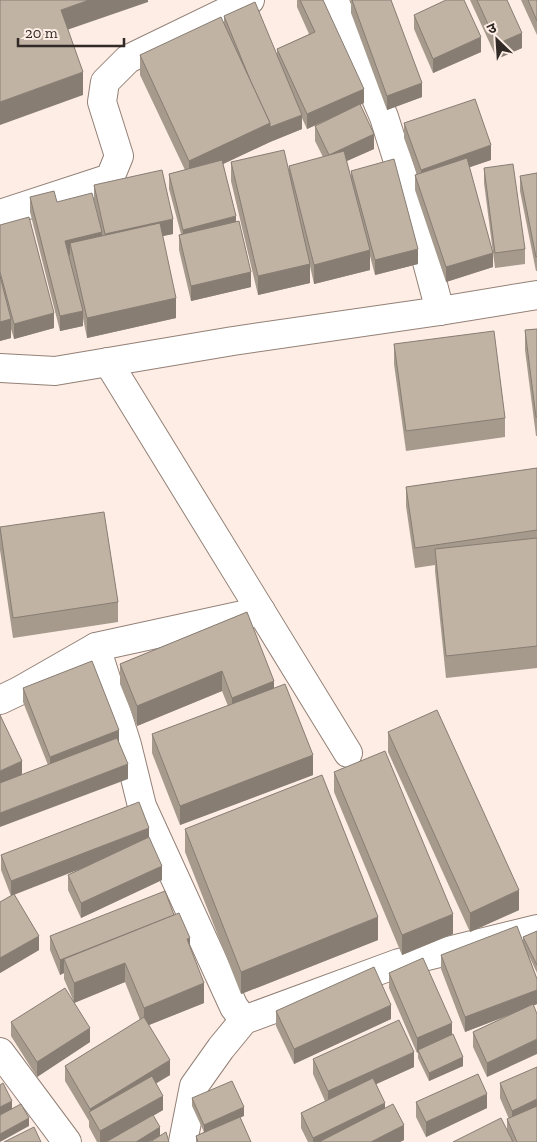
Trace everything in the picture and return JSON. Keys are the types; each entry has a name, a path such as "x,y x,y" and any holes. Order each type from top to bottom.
{"street":[{"path":"0,214 110,178 119,156 102,102 105,82 128,59 250,0"},
{"path":"334,0 384,117 413,209 440,311"},
{"path":"0,368 55,371 233,341 537,295"},
{"path":"108,362 348,753"},
{"path":"0,700 96,647 261,611"},
{"path":"96,647 128,745 142,806 234,1007 244,1020"},
{"path":"183,1142 194,1086 220,1048 244,1020 399,963 537,929"},
{"path":"0,1052 67,1142"}],"building":[{"path":"0,0 89,0 61,10 83,72 0,102"},
{"path":"300,0 323,0 364,89 307,114 277,49 315,32"},
{"path":"352,0 391,0 422,83 387,96"},
{"path":"446,0 464,0 481,37 433,59 414,15"},
{"path":"477,0 507,0 522,33 497,44"},
{"path":"528,0 537,0 537,21"},
{"path":"255,2 302,115 270,127 270,123 224,16"},
{"path":"221,17 270,123 189,161 140,55"},
{"path":"475,99 491,145 421,170 404,123"},
{"path":"360,104 374,134 329,155 315,126"},
{"path":"284,150 310,264 258,276 231,162"},
{"path":"344,151 370,250 314,265 289,166"},
{"path":"467,158 493,253 446,267 415,175"},
{"path":"394,159 418,249 375,260 351,171"},
{"path":"222,160 236,216 183,230 169,174"},
{"path":"513,164 525,249 495,253 484,168"},
{"path":"162,170 173,219 105,234 94,185"},
{"path":"537,173 537,256 536,257 520,176"},
{"path":"54,191 57,202 92,193 102,232 65,241 83,311 60,316 30,197"},
{"path":"29,217 54,313 14,324 0,272 0,225"},
{"path":"239,221 251,272 191,286 179,235"},
{"path":"160,223 176,298 87,318 70,243"},
{"path":"0,276 11,319 0,322"},
{"path":"537,329 537,417 536,417 525,330"},
{"path":"494,331 505,418 406,431 394,344"},
{"path":"537,468 537,530 415,548 406,487"},
{"path":"104,512 118,602 13,618 0,527"},
{"path":"537,538 537,646 446,656 435,549"},
{"path":"247,612 274,681 232,698 222,671 137,706 120,664"},
{"path":"92,661 119,730 50,757 23,688"},
{"path":"285,684 313,755 180,806 152,734"},
{"path":"437,710 519,890 470,913 388,732"},
{"path":"0,715 22,761 0,771"},
{"path":"117,738 128,764 0,813 0,783"},
{"path":"385,751 453,914 402,935 334,772"},
{"path":"322,775 378,917 241,972 185,829"},
{"path":"139,802 149,828 11,881 1,855"},
{"path":"149,837 162,866 81,903 68,875"},
{"path":"165,891 174,915 60,960 50,936"},
{"path":"14,894 39,936 0,958 0,902"},
{"path":"179,913 190,938 187,939 204,983 144,1008 125,963 74,983 64,959"},
{"path":"517,926 537,979 537,990 465,1017 441,955"},
{"path":"537,931 537,965 523,937"},
{"path":"423,958 452,1023 417,1038 389,973"},
{"path":"374,967 391,1005 294,1049 276,1011"},
{"path":"65,988 90,1028 37,1062 11,1022"},
{"path":"533,1004 537,1014 537,1039 487,1063 473,1032"},
{"path":"144,1017 170,1060 90,1109 65,1066"},
{"path":"399,1020 414,1052 328,1091 313,1059"},
{"path":"453,1034 463,1057 429,1073 418,1050"},
{"path":"537,1067 537,1099 512,1111 500,1083"},
{"path":"478,1074 487,1094 426,1122 416,1102"},
{"path":"152,1076 163,1096 100,1131 89,1112"},
{"path":"373,1078 385,1103 313,1138 301,1113"},
{"path":"232,1081 244,1107 204,1125 192,1098"},
{"path":"3,1083 12,1101 0,1107 0,1085"},
{"path":"21,1104 29,1118 0,1134 0,1115"},
{"path":"393,1104 404,1125 371,1142 319,1142"},
{"path":"537,1106 537,1142 517,1142 507,1119"},
{"path":"153,1115 160,1127 136,1142 106,1142"},
{"path":"240,1117 251,1142 198,1142 196,1136"},
{"path":"501,1118 513,1142 453,1142"},
{"path":"34,1127 41,1142 4,1142"},
{"path":"166,1132 169,1142 150,1142"}]}
